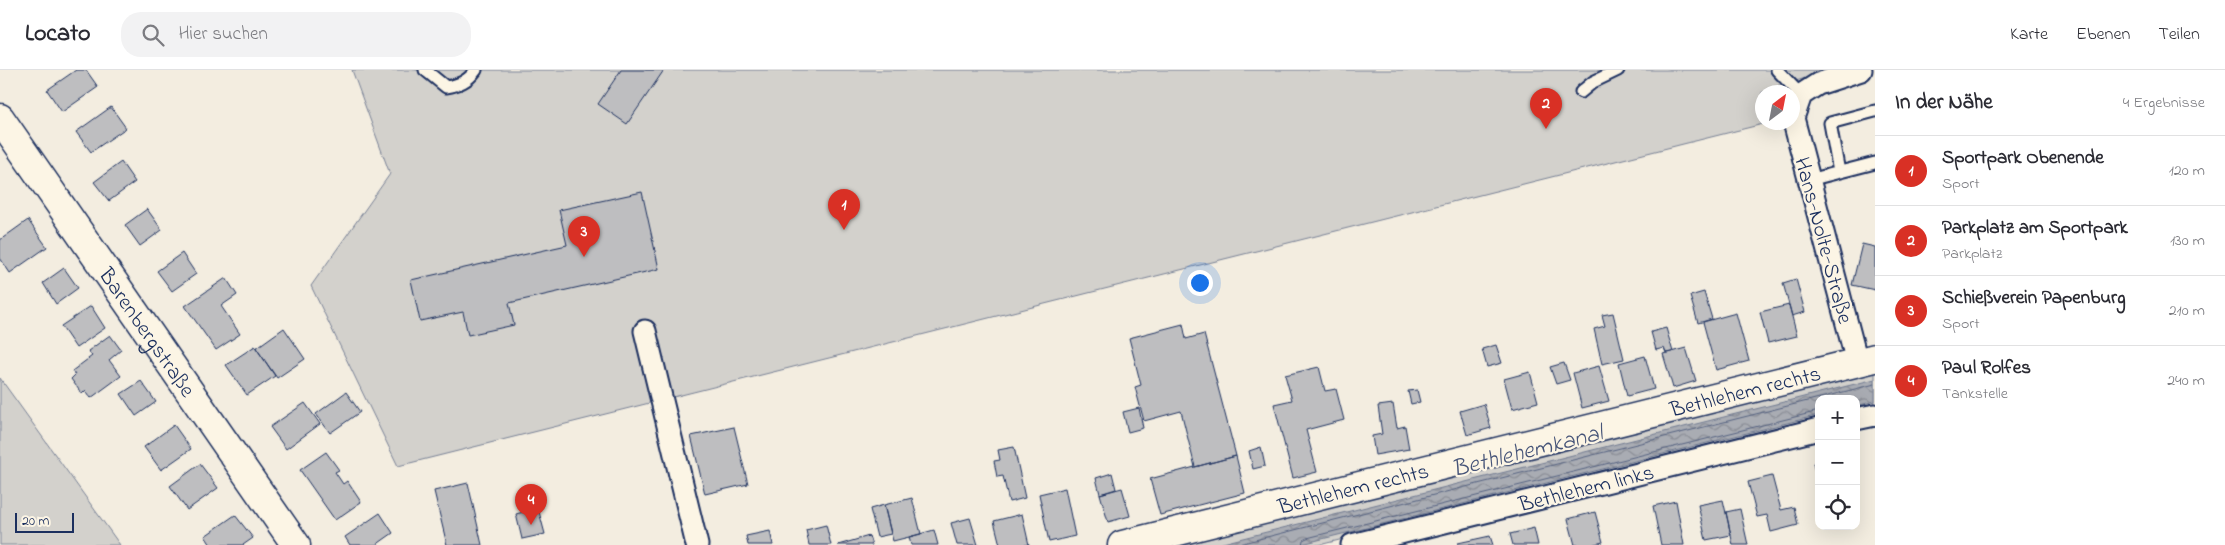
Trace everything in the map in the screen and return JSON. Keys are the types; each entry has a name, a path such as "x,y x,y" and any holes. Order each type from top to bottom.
{"street":[{"path":"1801,95 1818,84 1861,70"},
{"name":"Hans-Nolte-Straße","path":"1801,95 1793,118 1809,180 1866,360"},
{"name":"Barenbergstraße","path":"0,118 296,545"},
{"path":"645,331 697,545"},
{"name":"Bethlehem rechts","path":"1122,545 1866,360"},
{"path":"1860,418 1875,415"},
{"name":"Bethlehem links","path":"1352,545 1815,430"}],"lane":[{"path":"425,70 446,87 457,86 470,78 476,70"},
{"path":"1581,92 1593,82 1618,70"},
{"path":"1777,70 1801,95"},
{"path":"1839,172 1830,123 1875,111"},
{"path":"1809,180 1875,163"}],"shaded area":[{"path":"352,70 1834,70 1782,85 1755,85 1755,126 398,466 311,286 390,174"},
{"path":"1875,366 1875,408 1860,411 1860,395 1815,395 1815,423 1319,545 1153,545"},
{"path":"0,378 120,545 0,545"}],"water":[{"path":"1875,379 1875,401 1860,405 1860,395 1815,395 1815,416 1298,545 1215,545"}],"building":[{"path":"76,70 86,70 98,87 62,112 47,90"},
{"path":"621,70 664,70 627,124 598,104"},
{"path":"111,107 126,128 91,152 76,132"},
{"path":"121,162 135,182 109,201 94,182"},
{"path":"642,192 659,269 509,303 514,325 468,335 463,312 420,321 411,280 567,245 559,210"},
{"path":"147,209 162,230 140,246 125,225"},
{"path":"28,220 47,247 10,273 0,258 0,240"},
{"path":"1862,244 1875,247 1875,290 1852,285"},
{"path":"182,253 196,274 172,291 157,271"},
{"path":"64,268 78,288 56,304 43,283"},
{"path":"226,278 237,295 221,306 240,334 216,350 185,306"},
{"path":"1796,279 1805,312 1792,316 1783,283"},
{"path":"1704,292 1712,319 1698,323 1690,296"},
{"path":"1789,305 1797,336 1768,343 1760,312"},
{"path":"91,306 105,328 76,348 61,326"},
{"path":"1613,313 1624,359 1602,364 1594,329 1605,326 1602,315"},
{"path":"1736,313 1749,361 1716,370 1703,322"},
{"path":"1183,324 1186,339 1204,334 1236,456 1195,467 1181,411 1144,421 1135,387 1141,385 1129,338"},
{"path":"284,328 305,359 277,378 256,348"},
{"path":"1666,328 1673,352 1666,353 1664,348 1656,350 1651,332"},
{"path":"110,335 121,350 109,360 121,376 91,398 85,391 82,394 71,379 75,375 72,371 92,356 88,351"},
{"path":"1496,345 1502,363 1487,367 1482,349"},
{"path":"255,346 275,376 247,395 226,365"},
{"path":"1686,348 1696,381 1673,388 1663,354"},
{"path":"1645,356 1654,389 1627,396 1619,363"},
{"path":"1564,363 1570,380 1556,384 1550,367"},
{"path":"1599,366 1609,401 1582,408 1573,373"},
{"path":"1319,367 1325,391 1336,389 1344,420 1306,430 1317,472 1293,478 1274,404 1292,400 1285,375"},
{"path":"1530,372 1538,402 1512,409 1504,379"},
{"path":"141,381 156,402 136,416 121,394"},
{"path":"1417,390 1420,402 1411,404 1408,391"},
{"path":"346,392 360,412 330,433 316,414"},
{"path":"305,403 320,424 286,449 270,427"},
{"path":"1393,404 1397,428 1405,426 1409,449 1375,455 1372,436 1382,434 1378,406"},
{"path":"1484,404 1491,428 1467,435 1460,411"},
{"path":"1139,408 1143,428 1128,432 1123,412"},
{"path":"174,425 191,449 161,470 144,447"},
{"path":"734,427 748,484 705,494 691,436"},
{"path":"1014,447 1025,498 1009,502 1003,476 997,477 994,461 1000,460 998,450"},
{"path":"1261,447 1265,466 1253,469 1249,451"},
{"path":"326,452 339,470 335,472 343,484 347,481 361,502 335,520 300,470"},
{"path":"1236,456 1245,493 1160,515 1150,479"},
{"path":"200,464 218,488 187,510 170,486"},
{"path":"1112,473 1116,489 1100,494 1096,478"},
{"path":"1772,476 1781,510 1794,507 1798,525 1771,532 1767,515 1757,517 1748,482"},
{"path":"468,483 482,545 447,545 434,491"},
{"path":"1065,488 1075,536 1049,542 1039,494"},
{"path":"1122,488 1130,516 1108,522 1100,494"},
{"path":"912,498 921,534 893,541 884,505"},
{"path":"1723,500 1731,535 1706,540 1698,505"},
{"path":"1676,501 1684,545 1661,545 1653,506"},
{"path":"884,505 891,534 877,537 870,509"},
{"path":"538,508 545,534 522,539 516,514"},
{"path":"1740,509 1748,545 1733,545 1726,512"},
{"path":"1595,512 1603,542 1591,545 1575,545 1568,519"},
{"path":"380,513 393,533 376,545 350,545 345,537"},
{"path":"1022,514 1029,545 1000,545 994,521"},
{"path":"235,515 253,538 243,545 211,545 205,536"},
{"path":"970,518 978,545 957,545 951,523"},
{"path":"826,525 831,545 809,545 806,530"},
{"path":"1534,528 1538,545 1513,545 1510,534"},
{"path":"934,530 938,545 911,545 909,537"},
{"path":"770,531 773,545 748,545 746,536"},
{"path":"869,536 872,545 838,545"},
{"path":"1490,536 1493,545 1459,545 1458,543"}],"place":[{"name":"Parkplatz am Sportpark","path":"1546,129"},
{"name":"Sportpark Obenende","path":"844,230"},
{"name":"Schießverein Papenburg","path":"584,257"},
{"name":"Paul Rolfes","path":"531,525"}],"water label":[{"name":"Bethlehemkanal","path":"1527,450"}]}
